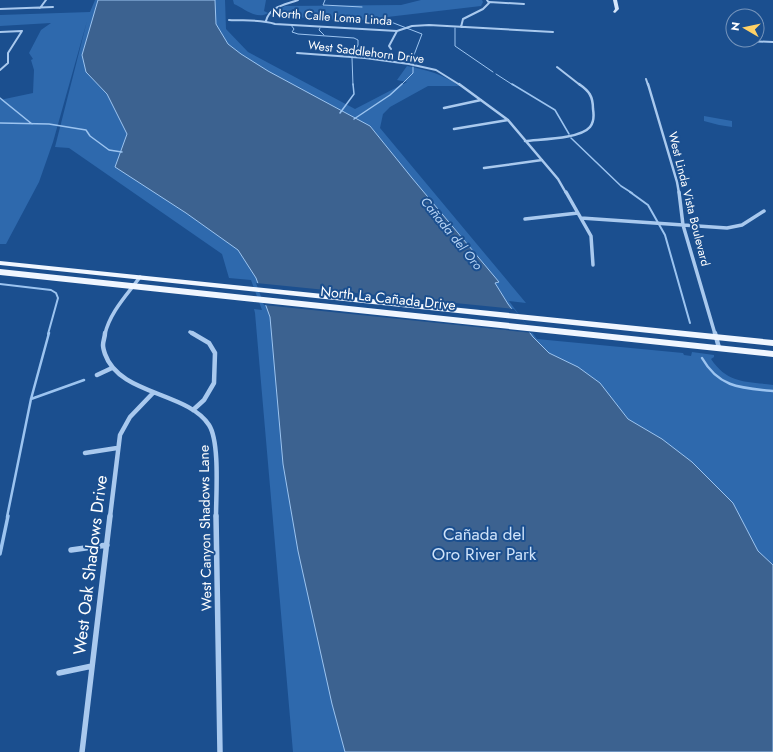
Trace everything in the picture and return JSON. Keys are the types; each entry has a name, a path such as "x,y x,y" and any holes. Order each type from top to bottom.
{"main road":[{"name":"North La Cañada Drive","path":"0,263 773,343"},
{"name":"North La Cañada Drive","path":"0,272 550,329 773,354"}],"street":[{"path":"40,8 46,0"},
{"path":"266,21 268,15 274,9 298,0"},
{"path":"615,0 618,9 615,12"},
{"path":"461,27 463,19 483,8 488,1 524,4"},
{"path":"0,9 53,7"},
{"name":"North Calle Loma Linda","path":"229,20 250,22 266,21 275,24 397,31 412,26 424,25 553,32"},
{"path":"0,32 22,31 7,56 8,63 0,70"},
{"path":"391,48 389,46 397,31"},
{"path":"8,43 14,43"},
{"name":"West Saddlehorn Drive","path":"297,53 365,58 436,70 451,78 508,120 558,179 591,236 593,265"},
{"path":"525,141 574,136 590,127 594,118 593,103 589,91 557,67"},
{"name":"West Linda Vista Boulevard","path":"646,79 653,98 677,182 683,225 719,348"},
{"path":"444,108 481,100"},
{"path":"454,129 508,120"},
{"path":"484,168 542,160"},
{"path":"580,218 721,228 735,227 748,222 753,217 764,211"},
{"path":"525,219 578,213"},
{"path":"97,375 112,368 104,350 104,335 110,320 140,277"},
{"path":"190,332 209,343 215,353 214,383 204,400 193,410"},
{"name":"West Canyon Shadows Lane","path":"112,368 130,381 193,410 207,421 211,428 215,453 220,752"},
{"name":"West Oak Shadows Drive","path":"82,752 117,448 120,435 126,421 154,393"},
{"path":"85,453 117,448"},
{"path":"71,550 107,545"},
{"path":"59,673 92,666"}],"green space":[{"name":"Cañada del Oro River Park","path":"95,0 225,0 226,29 248,52 355,109 407,82 397,80 407,66 428,71 447,78 459,86 428,86 390,107 383,114 380,128 526,303 509,301 537,339 683,353 684,355 691,356 692,352 714,355 711,359 717,367 731,377 746,382 773,385 773,752 293,752 254,309 262,310 251,280 229,278 222,254 69,148 55,147 87,21 53,142 39,182 6,244 0,244 0,100 33,93 34,70 31,60 33,59 29,53 41,30 51,23 0,26 0,15 90,12"},
{"path":"233,0 266,0 264,11 268,13 264,15 255,15 234,4"},
{"path":"421,0 482,0 483,2 481,6 353,21 277,16 274,14 274,12 285,6 401,5"},
{"path":"704,116 732,121 732,127 704,121"}],"water":[{"name":"Cañada del Oro River Park","path":"98,0 215,0 216,24 228,44 268,71 370,126 499,282 495,283 508,304 533,337 549,353 578,367 600,383 628,419 662,439 692,462 733,503 758,551 773,565 773,752 345,752 332,704 298,551 283,464 270,317 256,278 238,250 186,213 115,167 127,134 107,94 86,72 82,55"}],"pier":[{"path":"256,283 514,309 533,333 264,305"}],"waterway":[{"path":"325,0 323,5 362,7"},
{"path":"380,21 391,22 422,34 414,55 414,64"},
{"path":"291,25 294,29 292,32 298,34 354,38 358,40 358,45 353,56"},
{"path":"320,28 319,30 324,35"},
{"path":"455,28 455,46 493,72"},
{"path":"352,58 353,85"},
{"path":"402,84 413,73 413,67"},
{"path":"496,74 513,85"},
{"path":"340,113 354,94 353,84"},
{"path":"354,119 390,95 402,84"},
{"path":"512,84 555,110 569,134"},
{"path":"0,98 32,124"},
{"path":"0,123 32,124"},
{"path":"32,124 49,124 86,130 90,136 109,150 122,152"},
{"path":"571,138 621,186 632,193"},
{"path":"630,192 648,205 665,235 690,323"},
{"path":"0,284 51,290 56,293 58,298 48,334"},
{"path":"31,399 49,333"},
{"path":"702,358 716,375 732,385 751,389 773,391"},
{"path":"31,399 84,380"},
{"path":"7,517 31,399"},
{"path":"0,554 8,516"}],"water label":[{"name":"Cañada del Oro","path":"452,233"}]}
